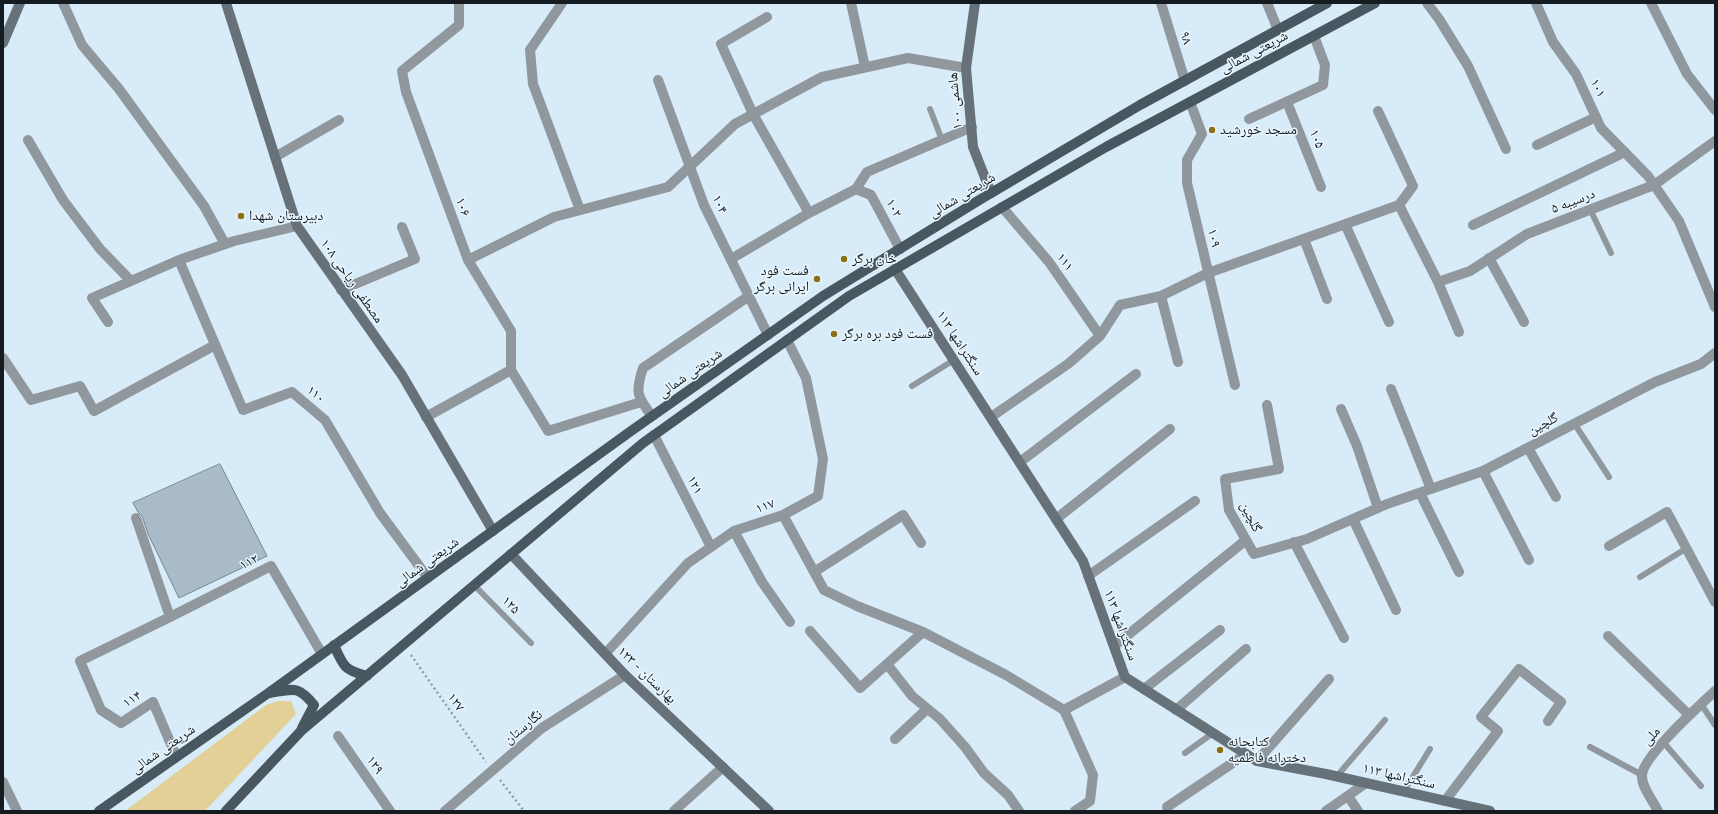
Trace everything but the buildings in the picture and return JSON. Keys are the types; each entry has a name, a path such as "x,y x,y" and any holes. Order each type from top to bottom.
{"main road":[{"name":"شریعتی شمالی","path":"99,811 267,694 652,416 823,296 991,193 1098,130 1327,3"},
{"name":"شریعتی شمالی","path":"226,811 301,732 654,435 849,296 1106,147 1375,3"},
{"path":"1098,130 1106,147"},
{"path":"334,645 342,663 352,672 367,676"},
{"path":"267,694 293,689 306,695 314,705 301,732"}],"street":[{"path":"3,43 20,3"},
{"path":"63,3 82,45 119,89 204,206 225,244"},
{"name":"مصطفی ریاحی ۱۰۸","path":"226,3 297,226 402,375 493,531"},
{"name":"۱۰۶","path":"459,3 459,25 402,71 406,92 468,260 510,331 511,370 548,431 641,402"},
{"path":"562,3 530,50 533,84 580,210"},
{"path":"851,3 865,67"},
{"name":"هاشمی ۱۰۰","path":"975,3 966,68 973,147 991,193"},
{"name":"۹۸","path":"1161,3 1185,81"},
{"path":"1267,3 1278,30"},
{"path":"1427,3 1439,19 1468,66 1506,149"},
{"name":"۱۰۱","path":"1536,3 1553,42 1576,74 1601,128 1648,176 1679,221 1715,307"},
{"path":"1651,3 1687,74 1715,110"},
{"path":"767,17 721,44 753,114 809,213"},
{"path":"1249,119 1322,85 1326,65 1314,36"},
{"path":"468,260 554,217 668,187 734,124 822,76 908,58 966,68"},
{"name":"۱۰۴","path":"658,80 691,165 704,205 768,335"},
{"name":"۱۰۹","path":"1190,102 1202,134 1187,160 1187,183 1235,385"},
{"name":"۱۰۵","path":"1287,102 1321,187"},
{"path":"991,418 1068,364 1100,336 1120,306 1161,296 1208,273 1398,205 1413,186 1378,111"},
{"path":"1537,145 1596,117"},
{"path":"275,157 339,120"},
{"path":"731,259 809,213 856,189 867,172 972,127"},
{"path":"28,140 64,200 100,249 131,281"},
{"name":"درسیبه ۵","path":"1438,282 1470,271 1527,234 1654,185 1715,141"},
{"path":"1473,225 1625,152"},
{"name":"۱۰۲","path":"856,189 871,195 900,249"},
{"path":"1398,205 1438,282 1459,332"},
{"name":"۱۱۱","path":"1002,207 1048,262 1100,336"},
{"path":"1345,224 1389,322"},
{"path":"108,322 92,298 179,260 225,244 297,226"},
{"path":"342,290 415,259 402,228"},
{"path":"1304,238 1327,299"},
{"path":"1489,258 1524,322"},
{"name":"۱۱۰","path":"179,260 243,410 292,392 325,420 380,513 428,578"},
{"name":"سنگتراشها ۱۱۳","path":"895,269 1083,561 1125,677 1257,761 1337,776 1490,811"},
{"path":"652,416 641,402 637,386 643,368 749,296"},
{"path":"1161,296 1178,362"},
{"name":"۱۱۷","path":"605,654 688,563 734,531 783,515 818,496 823,459 806,378 787,340"},
{"path":"3,358 31,400 80,386 94,411 215,345"},
{"name":"گلچین","path":"1267,405 1279,469 1224,479 1229,510 1254,554 1307,539 1378,508 1483,471 1655,382 1701,364 1715,353"},
{"path":"426,417 511,370"},
{"path":"1020,462 1136,374"},
{"path":"1391,388 1431,489"},
{"path":"1341,409 1357,446 1378,508"},
{"path":"1056,519 1170,429"},
{"name":"۱۲۱","path":"654,435 711,547"},
{"path":"1528,448 1556,496"},
{"path":"1483,471 1529,560"},
{"path":"1420,493 1459,572"},
{"path":"1088,576 1195,501"},
{"path":"1609,546 1667,512 1715,602"},
{"path":"783,515 824,590 857,606 923,632 1006,675 1064,710 1093,775 1090,801 1074,811"},
{"path":"814,572 903,515 920,543"},
{"path":"136,518 170,617"},
{"path":"1353,519 1396,610"},
{"path":"734,531 762,582 790,622"},
{"path":"1114,646 1246,540"},
{"path":"1294,542 1344,638"},
{"name":"بهارستان - ۱۲۳","path":"511,554 625,675 769,811"},
{"name":"۱۱۲","path":"170,617 271,566 322,654"},
{"name":"۱۱۴","path":"170,617 80,661 102,710 121,723 153,702 176,756"},
{"path":"1144,690 1220,630"},
{"path":"810,632 860,688 923,632"},
{"path":"1608,636 1689,715"},
{"path":"1176,710 1246,649"},
{"path":"887,664 912,696 940,719 965,747 984,773 1008,796 1019,811"},
{"path":"1445,801 1498,731 1481,717 1519,669 1561,702 1548,721"},
{"name":"نگارستان","path":"446,811 542,728 625,675"},
{"path":"1064,710 1125,677"},
{"path":"1257,761 1329,679"},
{"name":"ملی","path":"1642,775 1644,765 1689,715 1715,691"},
{"path":"895,739 927,709"},
{"name":"۱۲۹","path":"338,736 390,811"},
{"path":"1166,807 1246,754"},
{"path":"674,811 723,767"},
{"path":"1642,775 1644,786 1658,811"},
{"path":"3,782 17,811"},
{"path":"1326,811 1366,783"},
{"path":"1348,796 1358,811"}],"lane":[{"path":"930,109 942,140"},
{"path":"1590,209 1611,253"},
{"path":"912,386 954,360"},
{"path":"1574,423 1609,477"},
{"path":"1640,577 1687,548"},
{"name":"۱۲۵","path":"474,585 531,642"},
{"path":"1701,704 1715,725"},
{"path":"1337,776 1385,720"},
{"path":"1185,752 1213,733"},
{"path":"1664,743 1701,786"},
{"path":"1590,747 1642,775"},
{"path":"1404,792 1430,749"}],"path":[{"name":"۱۲۷","path":"404,644 492,771 524,811"}],"shaded area":[{"path":"278,701 291,701 296,714 205,811 125,811 266,705"}],"place":[{"name":"مسجد خورشید","path":"1212,130"},
{"name":"دبیرستان شهدا","path":"241,216"},
{"name":"خان برگر","path":"844,259"},
{"name":"فست فود ایرانی برگر","path":"817,279"},
{"name":"فست فود بره برگر","path":"834,334"},
{"name":"کتابحانه دخترانه فاطمیه","path":"1220,750"}]}
